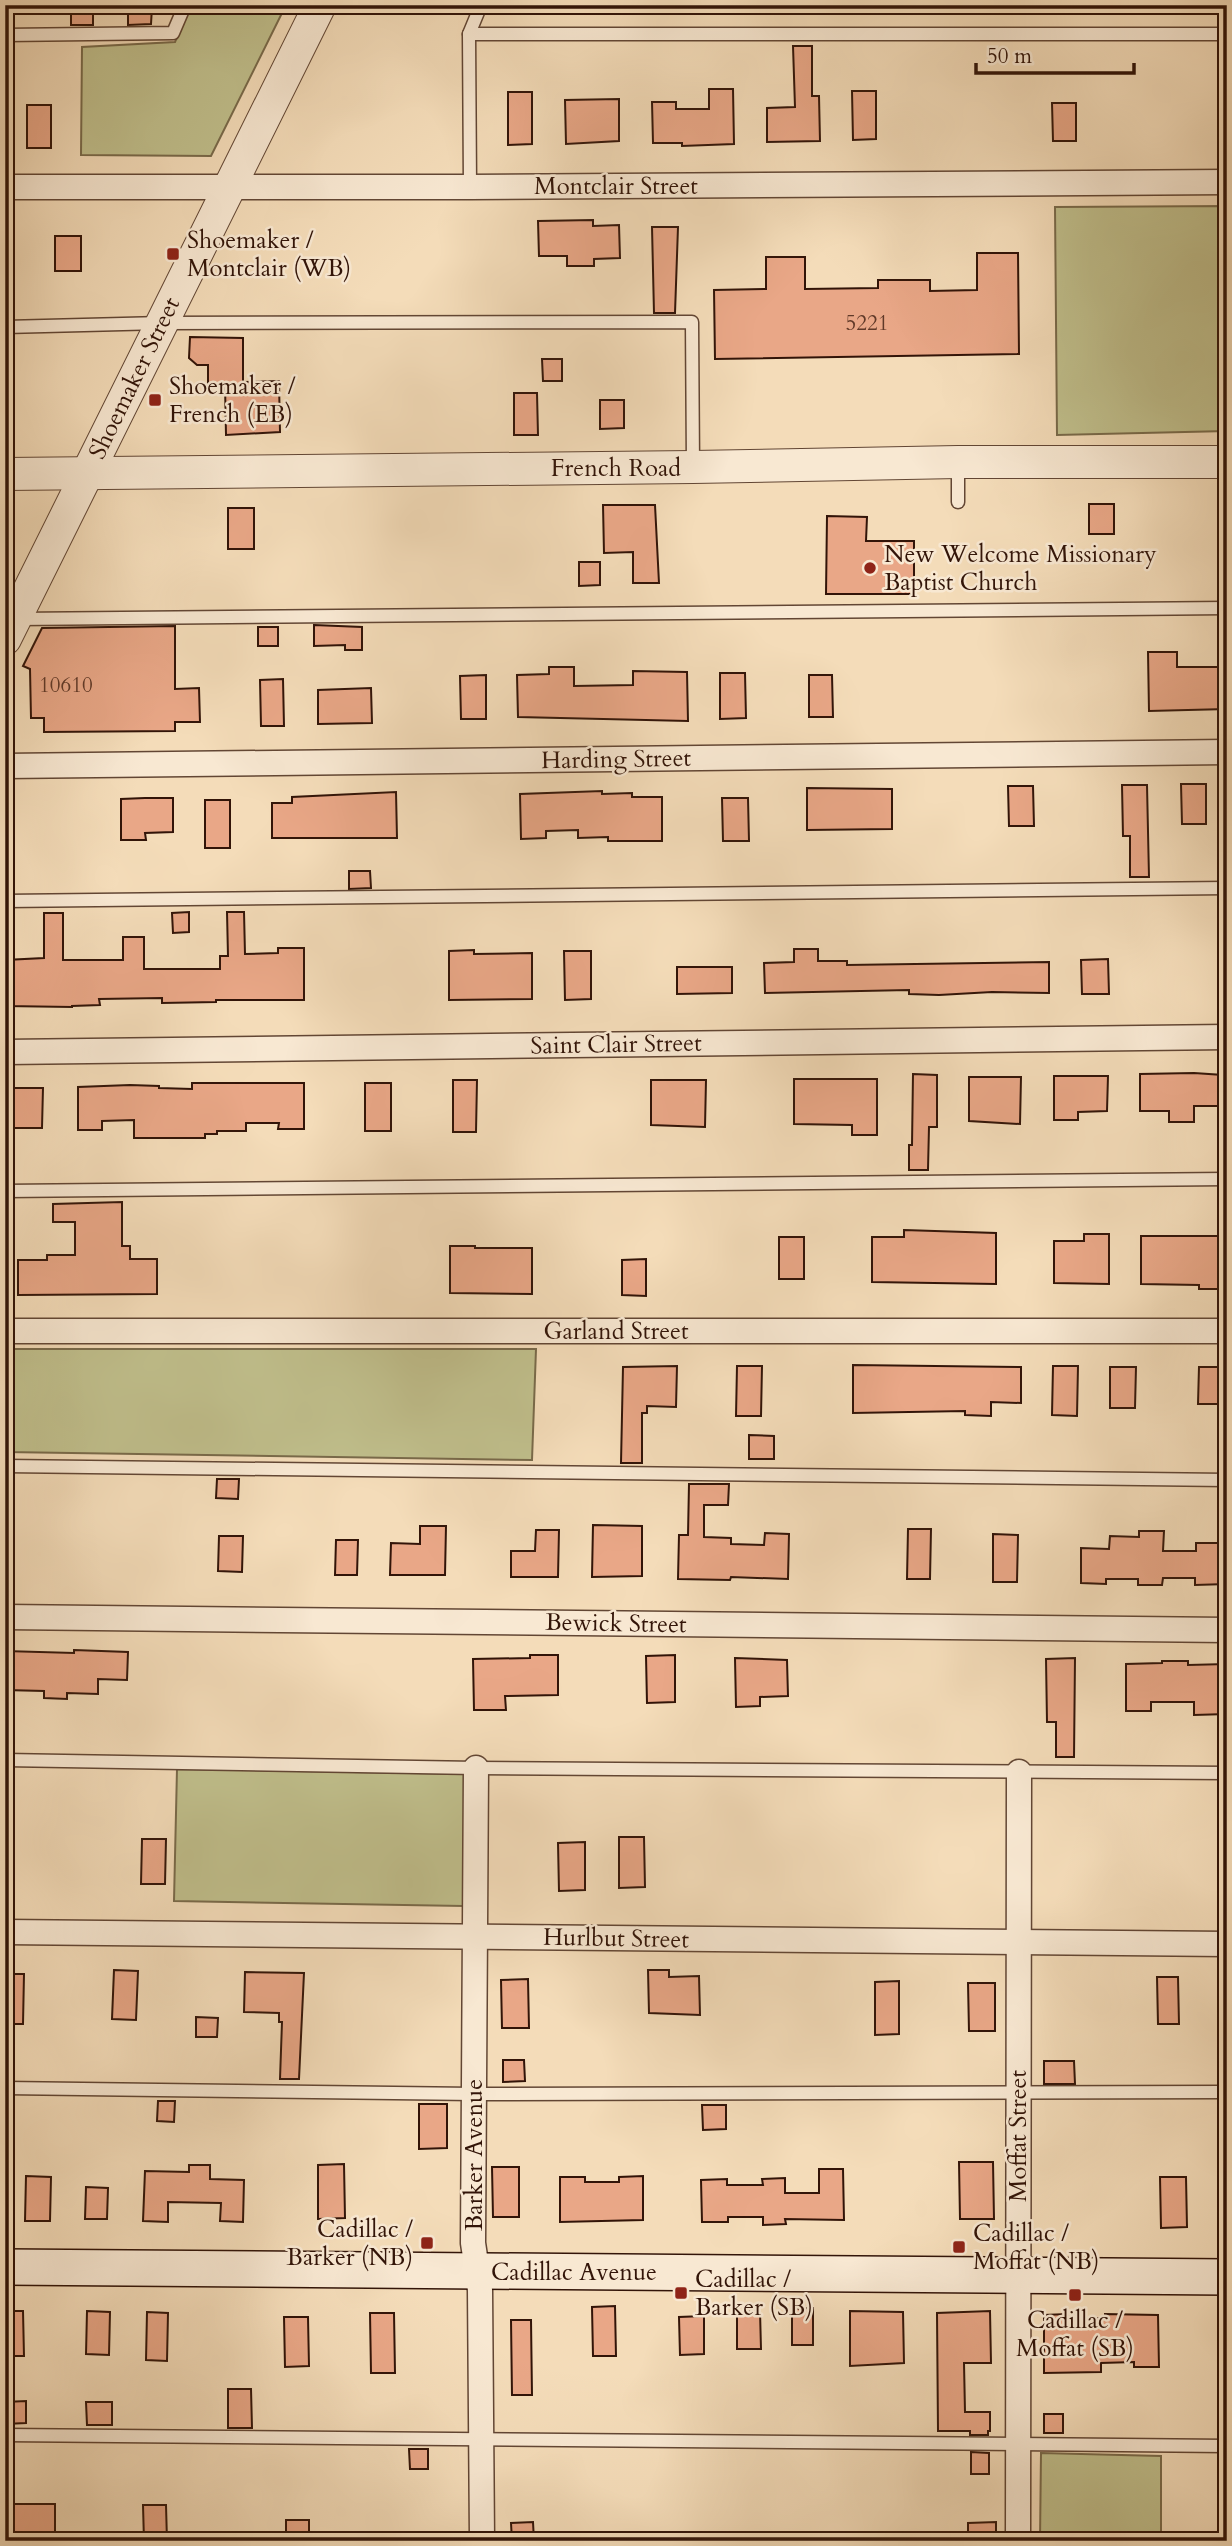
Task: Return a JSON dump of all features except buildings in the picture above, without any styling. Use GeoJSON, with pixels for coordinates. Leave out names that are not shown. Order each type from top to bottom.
{"type":"FeatureCollection","features":[{"type":"Feature","properties":{"kind":"main road","name":"Cadillac Avenue"},"geometry":{"type":"LineString","coordinates":[[5,2267],[1227,2277]]}},
{"type":"Feature","properties":{"kind":"street","name":"Shoemaker Street"},"geometry":{"type":"LineString","coordinates":[[9,626],[320,5]]}},
{"type":"Feature","properties":{"kind":"street","name":"Montclair Street"},"geometry":{"type":"LineString","coordinates":[[5,187],[1227,182]]}},
{"type":"Feature","properties":{"kind":"street","name":"French Road"},"geometry":{"type":"LineString","coordinates":[[5,474],[958,462],[1227,462]]}},
{"type":"Feature","properties":{"kind":"street","name":"Harding Street"},"geometry":{"type":"LineString","coordinates":[[5,766],[1227,751]]}},
{"type":"Feature","properties":{"kind":"street","name":"Saint Clair Street"},"geometry":{"type":"LineString","coordinates":[[5,1052],[1227,1037]]}},
{"type":"Feature","properties":{"kind":"street","name":"Garland Street"},"geometry":{"type":"LineString","coordinates":[[5,1331],[1227,1331]]}},
{"type":"Feature","properties":{"kind":"street","name":"Bewick Street"},"geometry":{"type":"LineString","coordinates":[[5,1617],[1227,1630]]}},
{"type":"Feature","properties":{"kind":"street","name":"Barker Avenue"},"geometry":{"type":"LineString","coordinates":[[476,1768],[473,2243],[477,2271],[482,2541]]}},
{"type":"Feature","properties":{"kind":"street","name":"Moffat Street"},"geometry":{"type":"LineString","coordinates":[[1018,2541],[1019,1772]]}},
{"type":"Feature","properties":{"kind":"street","name":"Hurlbut Street"},"geometry":{"type":"LineString","coordinates":[[5,1932],[1227,1944]]}},
{"type":"Feature","properties":{"kind":"lane"},"geometry":{"type":"LineString","coordinates":[[5,35],[173,33],[185,5]]}},
{"type":"Feature","properties":{"kind":"lane"},"geometry":{"type":"LineString","coordinates":[[471,187],[469,34],[481,5]]}},
{"type":"Feature","properties":{"kind":"lane"},"geometry":{"type":"LineString","coordinates":[[469,34],[1227,34]]}},
{"type":"Feature","properties":{"kind":"lane"},"geometry":{"type":"LineString","coordinates":[[5,327],[162,323],[692,322],[693,467]]}},
{"type":"Feature","properties":{"kind":"lane"},"geometry":{"type":"LineString","coordinates":[[958,462],[958,502]]}},
{"type":"Feature","properties":{"kind":"lane"},"geometry":{"type":"LineString","coordinates":[[9,626],[1227,608]]}},
{"type":"Feature","properties":{"kind":"lane"},"geometry":{"type":"LineString","coordinates":[[5,901],[1227,888]]}},
{"type":"Feature","properties":{"kind":"lane"},"geometry":{"type":"LineString","coordinates":[[5,1191],[1227,1179]]}},
{"type":"Feature","properties":{"kind":"lane"},"geometry":{"type":"LineString","coordinates":[[5,1466],[1227,1480]]}},
{"type":"Feature","properties":{"kind":"lane"},"geometry":{"type":"LineString","coordinates":[[5,1760],[476,1768],[1227,1773]]}},
{"type":"Feature","properties":{"kind":"lane"},"geometry":{"type":"LineString","coordinates":[[5,2088],[474,2094],[1227,2092]]}},
{"type":"Feature","properties":{"kind":"lane"},"geometry":{"type":"LineString","coordinates":[[5,2435],[1227,2446]]}},
{"type":"Feature","properties":{"kind":"shaded area"},"geometry":{"type":"Polygon","coordinates":[[[191,5],[286,5],[211,156],[81,155],[82,47],[175,42],[191,5]]]}},
{"type":"Feature","properties":{"kind":"shaded area"},"geometry":{"type":"Polygon","coordinates":[[[1227,206],[1227,431],[1057,435],[1055,207],[1227,206]]]}},
{"type":"Feature","properties":{"kind":"shaded area"},"geometry":{"type":"Polygon","coordinates":[[[5,1349],[536,1349],[532,1460],[5,1452],[5,1349]]]}},
{"type":"Feature","properties":{"kind":"shaded area"},"geometry":{"type":"Polygon","coordinates":[[[177,1769],[465,1774],[463,1906],[174,1901],[177,1769]]]}},
{"type":"Feature","properties":{"kind":"shaded area"},"geometry":{"type":"Polygon","coordinates":[[[1041,2453],[1161,2456],[1161,2541],[1040,2541],[1041,2453]]]}},
{"type":"Feature","properties":{"kind":"place","name":"Shoemaker / Montclair (WB)"},"geometry":{"type":"Point","coordinates":[173,254]}},
{"type":"Feature","properties":{"kind":"place","name":"Shoemaker / French (EB)"},"geometry":{"type":"Point","coordinates":[155,400]}},
{"type":"Feature","properties":{"kind":"place","name":"New Welcome Missionary Baptist Church"},"geometry":{"type":"Point","coordinates":[870,568]}},
{"type":"Feature","properties":{"kind":"place","name":"Cadillac / Barker (NB)"},"geometry":{"type":"Point","coordinates":[427,2243]}},
{"type":"Feature","properties":{"kind":"place","name":"Cadillac / Moffat (NB)"},"geometry":{"type":"Point","coordinates":[959,2247]}},
{"type":"Feature","properties":{"kind":"place","name":"Cadillac / Barker (SB)"},"geometry":{"type":"Point","coordinates":[681,2293]}},
{"type":"Feature","properties":{"kind":"place","name":"Cadillac / Moffat (SB)"},"geometry":{"type":"Point","coordinates":[1075,2295]}}]}
